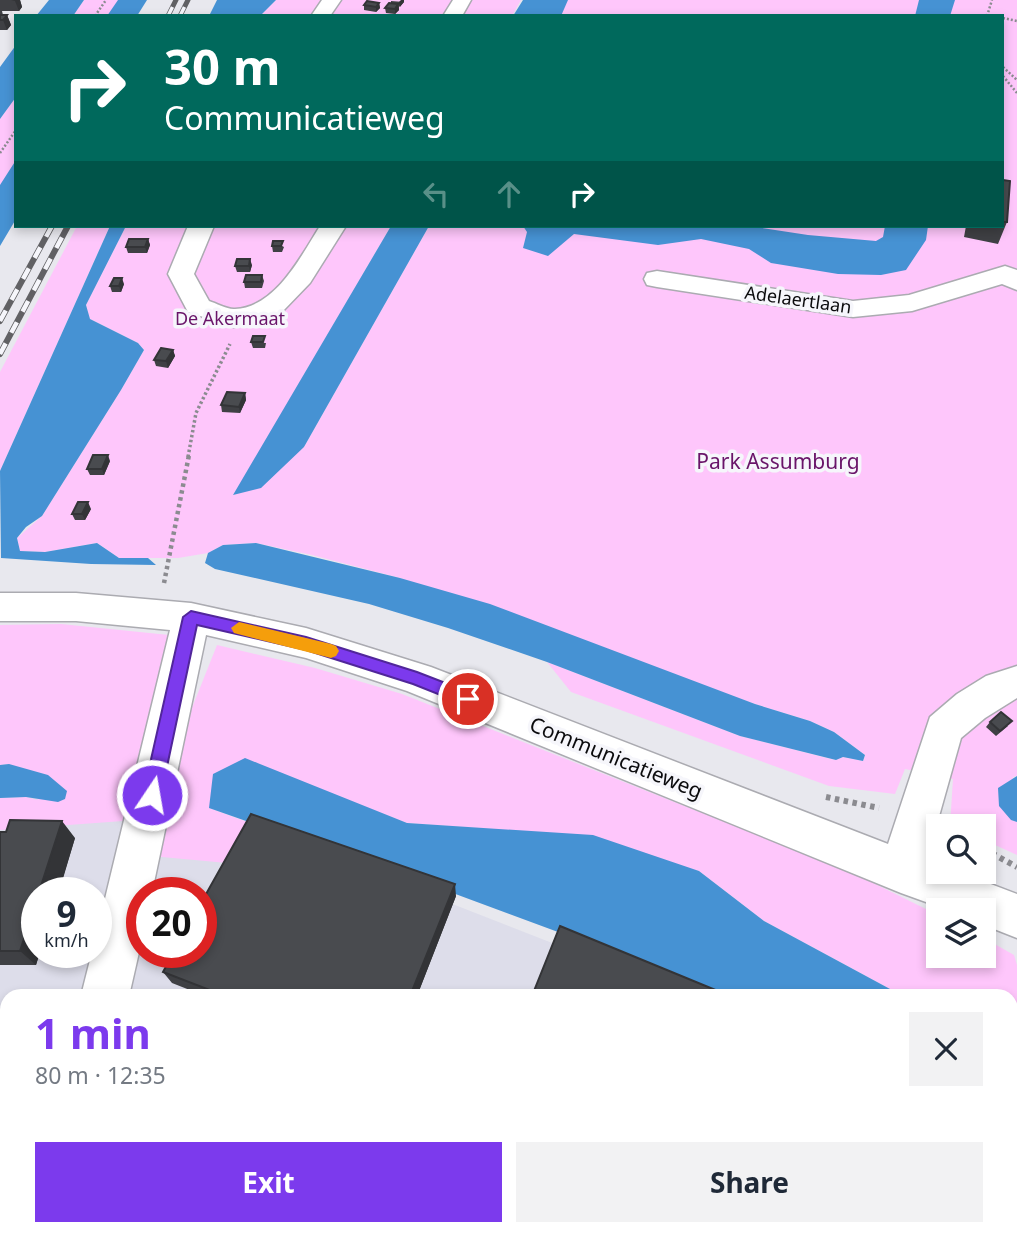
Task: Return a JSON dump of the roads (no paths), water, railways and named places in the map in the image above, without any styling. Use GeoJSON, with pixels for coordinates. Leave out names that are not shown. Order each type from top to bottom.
{"type":"FeatureCollection","features":[{"type":"Feature","properties":{"kind":"street"},"geometry":{"type":"LineString","coordinates":[[200,228],[181,274],[198,306],[234,319],[272,306],[301,277],[332,228]]}},
{"type":"Feature","properties":{"kind":"street","name":"Adelaertlaan"},"geometry":{"type":"LineString","coordinates":[[657,279],[853,309],[912,303],[1005,274],[1017,282]]}},
{"type":"Feature","properties":{"kind":"street","name":"Communicatieweg"},"geometry":{"type":"LineString","coordinates":[[0,607],[76,607],[191,617],[306,643],[417,678],[1017,916]]}},
{"type":"Feature","properties":{"kind":"street"},"geometry":{"type":"LineString","coordinates":[[106,989],[147,820],[191,617]]}},
{"type":"Feature","properties":{"kind":"street"},"geometry":{"type":"LineString","coordinates":[[901,872],[944,729],[971,705],[1000,687],[1017,682]]}},
{"type":"Feature","properties":{"kind":"water"},"geometry":{"type":"Polygon","coordinates":[[[49,0],[84,0],[74,14],[38,14],[49,0]]]}},
{"type":"Feature","properties":{"kind":"water"},"geometry":{"type":"Polygon","coordinates":[[[118,0],[147,0],[138,14],[108,14],[118,0]]]}},
{"type":"Feature","properties":{"kind":"water"},"geometry":{"type":"Polygon","coordinates":[[[217,0],[276,0],[262,14],[210,14],[217,0]]]}},
{"type":"Feature","properties":{"kind":"water"},"geometry":{"type":"Polygon","coordinates":[[[523,0],[568,0],[562,14],[514,14],[523,0]]]}},
{"type":"Feature","properties":{"kind":"water"},"geometry":{"type":"Polygon","coordinates":[[[919,0],[955,0],[951,14],[916,14],[919,0]]]}},
{"type":"Feature","properties":{"kind":"water"},"geometry":{"type":"Polygon","coordinates":[[[14,48],[14,100],[0,119],[0,67],[14,48]]]}},
{"type":"Feature","properties":{"kind":"water"},"geometry":{"type":"Polygon","coordinates":[[[14,163],[14,222],[0,246],[0,185],[14,163]]]}},
{"type":"Feature","properties":{"kind":"water"},"geometry":{"type":"Polygon","coordinates":[[[109,228],[125,228],[86,305],[90,319],[138,343],[144,350],[42,516],[26,527],[17,538],[20,551],[45,552],[97,543],[119,558],[148,558],[156,565],[1,558],[0,471],[109,228]]]}},
{"type":"Feature","properties":{"kind":"water"},"geometry":{"type":"Polygon","coordinates":[[[390,228],[428,228],[304,447],[261,488],[233,495],[390,228]]]}},
{"type":"Feature","properties":{"kind":"water"},"geometry":{"type":"Polygon","coordinates":[[[524,228],[762,228],[876,241],[883,237],[885,228],[928,228],[926,240],[906,270],[881,275],[838,274],[771,263],[749,249],[701,239],[658,245],[574,234],[548,256],[523,248],[527,232],[524,228]]]}},
{"type":"Feature","properties":{"kind":"water"},"geometry":{"type":"Polygon","coordinates":[[[256,543],[400,578],[490,604],[755,704],[810,721],[834,732],[865,755],[863,761],[843,757],[836,760],[740,736],[547,662],[448,628],[369,604],[215,569],[205,563],[208,553],[223,545],[256,543]]]}},
{"type":"Feature","properties":{"kind":"water"},"geometry":{"type":"Polygon","coordinates":[[[245,758],[407,823],[593,835],[699,871],[764,921],[890,989],[712,989],[450,892],[209,808],[213,774],[245,758]]]}},
{"type":"Feature","properties":{"kind":"water"},"geometry":{"type":"Polygon","coordinates":[[[9,764],[48,775],[67,791],[65,799],[58,802],[26,797],[0,798],[0,765],[9,764]]]}},
{"type":"Feature","properties":{"kind":"water"},"geometry":{"type":"Polygon","coordinates":[[[1017,776],[1017,822],[1011,820],[999,806],[998,788],[1017,776]]]}},
{"type":"Feature","properties":{"kind":"railway"},"geometry":{"type":"LineString","coordinates":[[169,14],[176,0]]}},
{"type":"Feature","properties":{"kind":"railway"},"geometry":{"type":"LineString","coordinates":[[181,14],[188,0]]}},
{"type":"Feature","properties":{"kind":"railway"},"geometry":{"type":"LineString","coordinates":[[0,321],[51,228]]}},
{"type":"Feature","properties":{"kind":"railway"},"geometry":{"type":"LineString","coordinates":[[0,354],[67,228]]}},
{"type":"Feature","properties":{"kind":"park label","name":"De Akermaat"},"geometry":{"type":"Point","coordinates":[230,319]}},
{"type":"Feature","properties":{"kind":"park label","name":"Park Assumburg"},"geometry":{"type":"Point","coordinates":[778,462]}}]}
